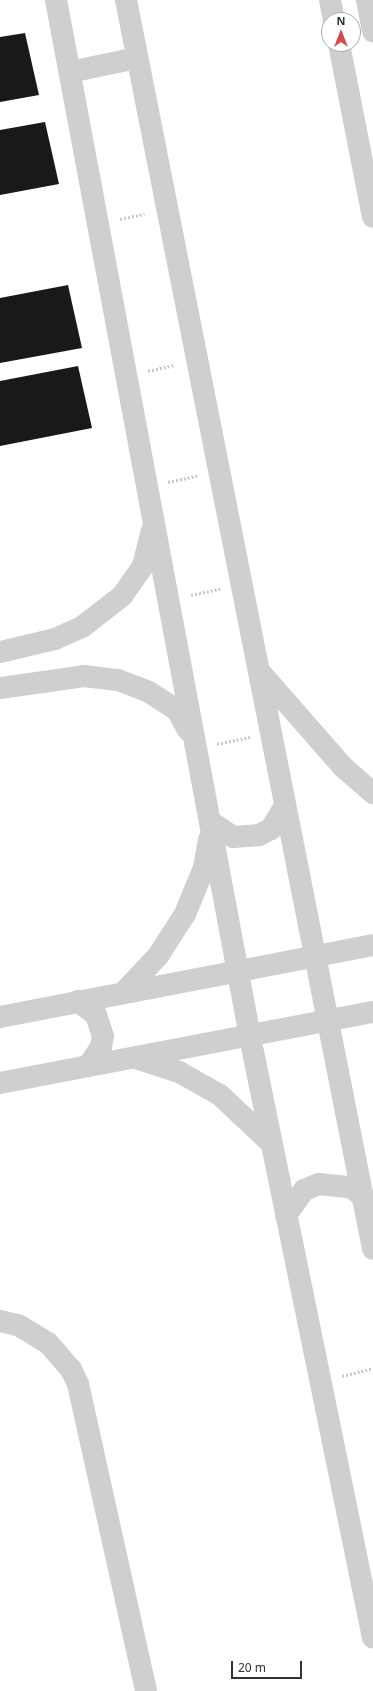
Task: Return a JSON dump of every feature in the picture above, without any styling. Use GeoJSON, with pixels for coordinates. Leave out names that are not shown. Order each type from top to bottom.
{"type":"FeatureCollection","features":[{"type":"Feature","properties":{"kind":"street"},"geometry":{"type":"LineString","coordinates":[[56,0],[167,601],[194,744],[211,822],[250,1038],[373,1638]]}},
{"type":"Feature","properties":{"kind":"street"},"geometry":{"type":"LineString","coordinates":[[126,0],[373,1250]]}},
{"type":"Feature","properties":{"kind":"street"},"geometry":{"type":"LineString","coordinates":[[330,0],[332,12]]}},
{"type":"Feature","properties":{"kind":"street"},"geometry":{"type":"LineString","coordinates":[[367,0],[373,31]]}},
{"type":"Feature","properties":{"kind":"street"},"geometry":{"type":"LineString","coordinates":[[341,52],[373,217]]}},
{"type":"Feature","properties":{"kind":"street"},"geometry":{"type":"LineString","coordinates":[[70,72],[137,58]]}},
{"type":"Feature","properties":{"kind":"street"},"geometry":{"type":"LineString","coordinates":[[1,652],[55,639],[82,627],[122,596],[143,566],[153,526]]}},
{"type":"Feature","properties":{"kind":"street"},"geometry":{"type":"LineString","coordinates":[[1,652],[17,666],[6,687]]}},
{"type":"Feature","properties":{"kind":"street"},"geometry":{"type":"LineString","coordinates":[[258,670],[343,767],[373,793]]}},
{"type":"Feature","properties":{"kind":"street"},"geometry":{"type":"LineString","coordinates":[[6,687],[84,676],[118,680],[149,692],[177,710],[194,744]]}},
{"type":"Feature","properties":{"kind":"street"},"geometry":{"type":"LineString","coordinates":[[211,822],[233,837],[259,835],[271,829],[285,806]]}},
{"type":"Feature","properties":{"kind":"street"},"geometry":{"type":"LineString","coordinates":[[124,992],[158,956],[185,914],[204,868],[211,822]]}},
{"type":"Feature","properties":{"kind":"street"},"geometry":{"type":"LineString","coordinates":[[0,1017],[373,945]]}},
{"type":"Feature","properties":{"kind":"street"},"geometry":{"type":"LineString","coordinates":[[78,1001],[96,1015],[103,1036],[101,1047],[88,1066]]}},
{"type":"Feature","properties":{"kind":"street"},"geometry":{"type":"LineString","coordinates":[[0,1082],[250,1038],[373,1012]]}},
{"type":"Feature","properties":{"kind":"street"},"geometry":{"type":"LineString","coordinates":[[134,1058],[179,1072],[220,1095],[271,1144]]}},
{"type":"Feature","properties":{"kind":"street"},"geometry":{"type":"LineString","coordinates":[[286,1215],[304,1190],[319,1184],[350,1187],[362,1196]]}},
{"type":"Feature","properties":{"kind":"street"},"geometry":{"type":"LineString","coordinates":[[0,1321],[18,1325],[48,1343],[71,1368],[78,1384],[146,1691]]}},
{"type":"Feature","properties":{"kind":"path"},"geometry":{"type":"LineString","coordinates":[[98,225],[167,208]]}},
{"type":"Feature","properties":{"kind":"path"},"geometry":{"type":"LineString","coordinates":[[126,376],[197,360]]}},
{"type":"Feature","properties":{"kind":"path"},"geometry":{"type":"LineString","coordinates":[[146,487],[219,471]]}},
{"type":"Feature","properties":{"kind":"path"},"geometry":{"type":"LineString","coordinates":[[167,601],[241,584]]}},
{"type":"Feature","properties":{"kind":"path"},"geometry":{"type":"LineString","coordinates":[[194,744],[271,733]]}},
{"type":"Feature","properties":{"kind":"path"},"geometry":{"type":"LineString","coordinates":[[320,1381],[373,1368]]}},
{"type":"Feature","properties":{"kind":"building"},"geometry":{"type":"Polygon","coordinates":[[[25,33],[39,95],[0,102],[0,37],[25,33]]]}},
{"type":"Feature","properties":{"kind":"building"},"geometry":{"type":"Polygon","coordinates":[[[45,122],[59,184],[0,195],[0,130],[45,122]]]}},
{"type":"Feature","properties":{"kind":"building"},"geometry":{"type":"Polygon","coordinates":[[[68,285],[82,348],[0,363],[0,298],[68,285]]]}},
{"type":"Feature","properties":{"kind":"building"},"geometry":{"type":"Polygon","coordinates":[[[78,366],[92,428],[0,446],[0,381],[78,366]]]}}]}
